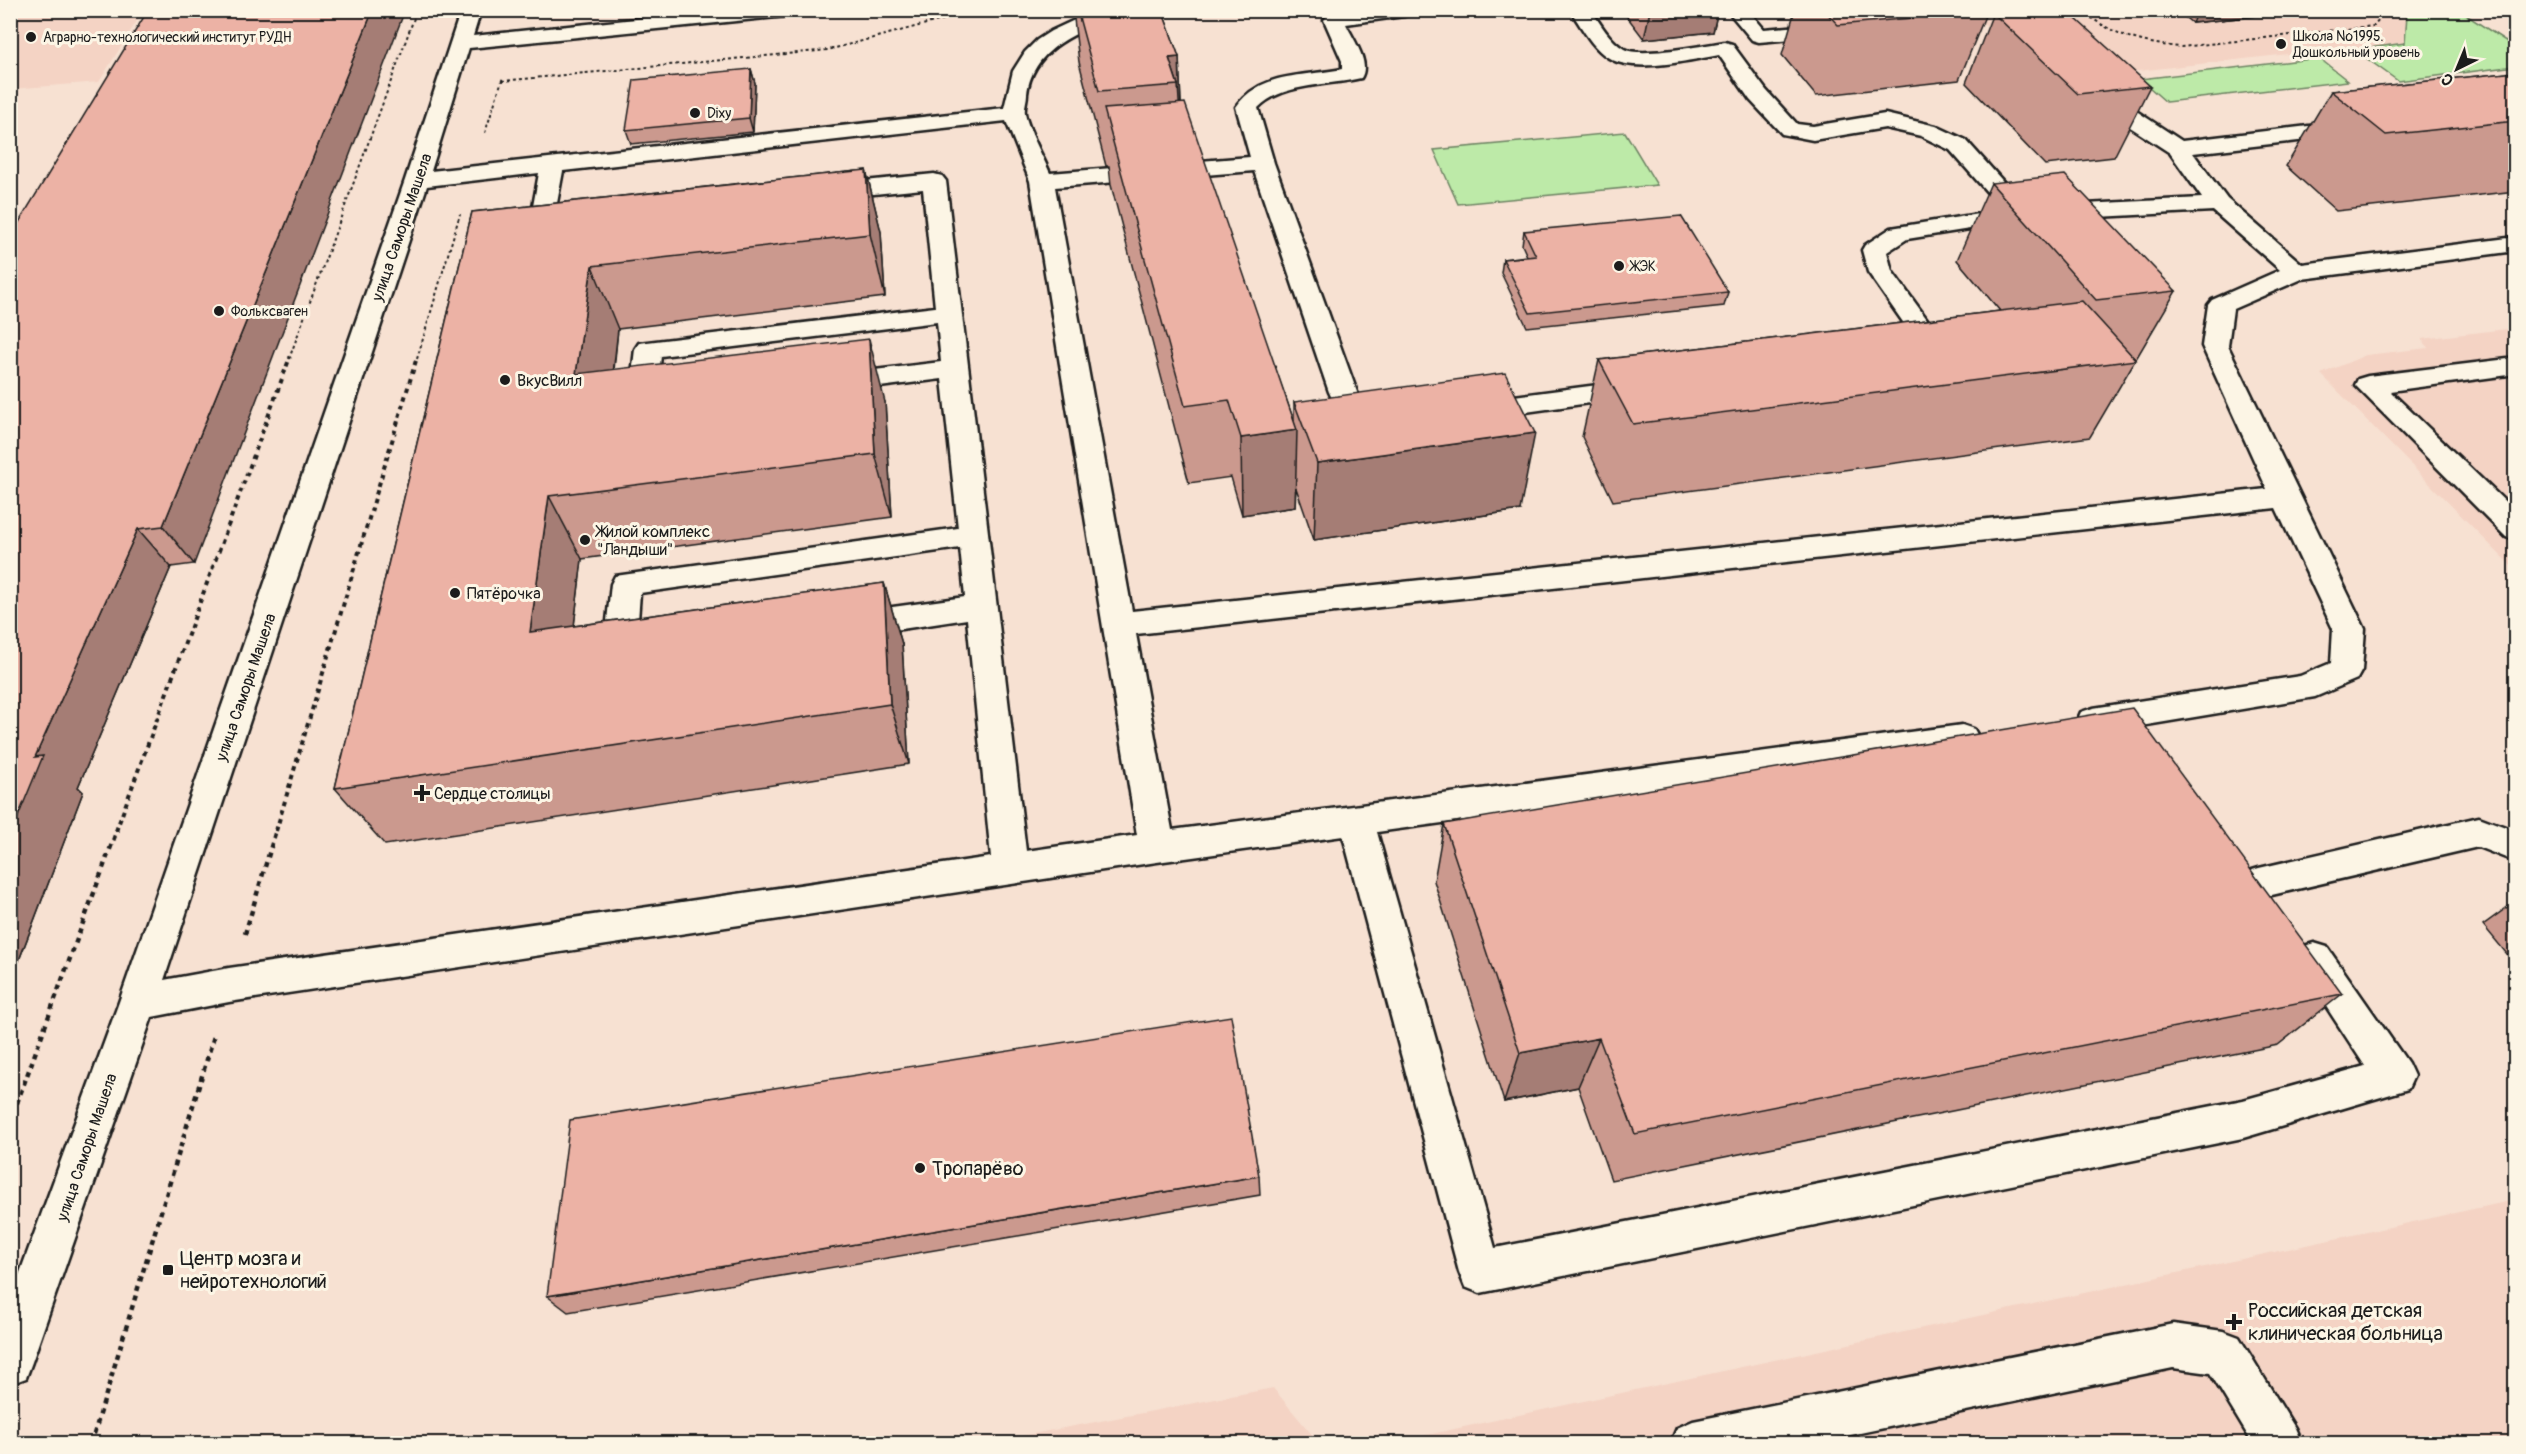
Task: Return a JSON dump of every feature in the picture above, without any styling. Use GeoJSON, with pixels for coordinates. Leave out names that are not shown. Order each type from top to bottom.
{"type":"FeatureCollection","features":[{"type":"Feature","properties":{"kind":"street","name":"улица Саморы Машела"},"geometry":{"type":"LineString","coordinates":[[10,1362],[138,1002],[417,180],[471,10]]}},
{"type":"Feature","properties":{"kind":"street"},"geometry":{"type":"LineString","coordinates":[[461,43],[787,10]]}},
{"type":"Feature","properties":{"kind":"street"},"geometry":{"type":"LineString","coordinates":[[1115,10],[1048,41],[1027,62],[1016,89],[1014,113],[1042,181],[1157,847]]}},
{"type":"Feature","properties":{"kind":"street"},"geometry":{"type":"LineString","coordinates":[[1401,421],[1355,420],[1343,392],[1263,164],[1247,107],[1259,93],[1285,82],[1317,80],[1353,73],[1353,61],[1331,15],[1404,10]]}},
{"type":"Feature","properties":{"kind":"street"},"geometry":{"type":"LineString","coordinates":[[1580,10],[1609,47],[1619,55],[1647,58],[1725,48],[1758,95],[1790,129],[1813,133],[1885,121],[1928,131],[1958,145],[2020,214]]}},
{"type":"Feature","properties":{"kind":"street"},"geometry":{"type":"LineString","coordinates":[[1737,10],[1759,36],[1857,26]]}},
{"type":"Feature","properties":{"kind":"street"},"geometry":{"type":"LineString","coordinates":[[2082,85],[2178,148],[2219,204],[2296,272]]}},
{"type":"Feature","properties":{"kind":"street"},"geometry":{"type":"LineString","coordinates":[[417,180],[1014,113]]}},
{"type":"Feature","properties":{"kind":"street"},"geometry":{"type":"LineString","coordinates":[[2178,148],[2376,125]]}},
{"type":"Feature","properties":{"kind":"street"},"geometry":{"type":"LineString","coordinates":[[1042,181],[1263,164]]}},
{"type":"Feature","properties":{"kind":"street"},"geometry":{"type":"LineString","coordinates":[[552,165],[542,223],[590,218]]}},
{"type":"Feature","properties":{"kind":"street"},"geometry":{"type":"LineString","coordinates":[[803,195],[934,181],[1010,869]]}},
{"type":"Feature","properties":{"kind":"street"},"geometry":{"type":"LineString","coordinates":[[1887,355],[1899,353],[1927,337],[1880,272],[1874,250],[1900,233],[2020,214],[2219,204]]}},
{"type":"Feature","properties":{"kind":"street"},"geometry":{"type":"LineString","coordinates":[[2066,724],[2136,730],[2304,688],[2346,670],[2349,629],[2285,498],[2216,346],[2221,305],[2296,272],[2516,244]]}},
{"type":"Feature","properties":{"kind":"street"},"geometry":{"type":"LineString","coordinates":[[665,405],[642,408],[648,349],[948,314]]}},
{"type":"Feature","properties":{"kind":"street"},"geometry":{"type":"LineString","coordinates":[[2516,366],[2368,385],[2516,530]]}},
{"type":"Feature","properties":{"kind":"street"},"geometry":{"type":"LineString","coordinates":[[804,388],[954,369]]}},
{"type":"Feature","properties":{"kind":"street"},"geometry":{"type":"LineString","coordinates":[[1449,414],[1662,385]]}},
{"type":"Feature","properties":{"kind":"street"},"geometry":{"type":"LineString","coordinates":[[1120,624],[2285,498]]}},
{"type":"Feature","properties":{"kind":"street"},"geometry":{"type":"LineString","coordinates":[[654,653],[619,658],[626,584],[973,536]]}},
{"type":"Feature","properties":{"kind":"street"},"geometry":{"type":"LineString","coordinates":[[817,629],[981,606]]}},
{"type":"Feature","properties":{"kind":"street"},"geometry":{"type":"LineString","coordinates":[[138,1002],[229,985],[1157,847],[1995,734]]}},
{"type":"Feature","properties":{"kind":"street"},"geometry":{"type":"LineString","coordinates":[[1356,819],[1480,1272],[2244,1119],[2394,1076],[2350,1008],[2268,896],[2479,832],[2516,847]]}},
{"type":"Feature","properties":{"kind":"street"},"geometry":{"type":"LineString","coordinates":[[1693,1443],[2173,1346],[2223,1353],[2279,1443]]}},
{"type":"Feature","properties":{"kind":"path"},"geometry":{"type":"LineString","coordinates":[[10,1122],[417,10]]}},
{"type":"Feature","properties":{"kind":"path"},"geometry":{"type":"LineString","coordinates":[[502,81],[828,50],[979,10]]}},
{"type":"Feature","properties":{"kind":"path"},"geometry":{"type":"LineString","coordinates":[[2081,10],[2101,28],[2131,41],[2157,46],[2181,47],[2374,26],[2379,20],[2377,10]]}},
{"type":"Feature","properties":{"kind":"path"},"geometry":{"type":"LineString","coordinates":[[91,1443],[472,174],[502,81],[511,38]]}},
{"type":"Feature","properties":{"kind":"shaded area"},"geometry":{"type":"Polygon","coordinates":[[[11,10],[143,11],[99,82],[11,89],[11,10]]]}},
{"type":"Feature","properties":{"kind":"shaded area","name":"Школа №1995. Дошкольный уровень"},"geometry":{"type":"Polygon","coordinates":[[[1925,11],[2460,11],[2515,47],[2515,66],[2398,81],[2350,47],[2111,74],[1997,28],[1925,11]]]}},
{"type":"Feature","properties":{"kind":"shaded area"},"geometry":{"type":"Polygon","coordinates":[[[2515,328],[2515,570],[2321,374],[2366,355],[2428,348],[2422,339],[2515,328]]]}},
{"type":"Feature","properties":{"kind":"shaded area","name":"Российская детская клиническая больница"},"geometry":{"type":"Polygon","coordinates":[[[2515,1200],[2515,1443],[1390,1443],[2515,1200]]]}},
{"type":"Feature","properties":{"kind":"shaded area"},"geometry":{"type":"Polygon","coordinates":[[[1273,1388],[1319,1443],[985,1443],[1273,1388]]]}},
{"type":"Feature","properties":{"kind":"green space"},"geometry":{"type":"Polygon","coordinates":[[[2402,11],[2460,11],[2515,47],[2515,66],[2398,81],[2355,50],[2405,43],[2407,14],[2402,11]]]}},
{"type":"Feature","properties":{"kind":"green space"},"geometry":{"type":"Polygon","coordinates":[[[2319,58],[2348,81],[2166,102],[2140,79],[2319,58]]]}},
{"type":"Feature","properties":{"kind":"green space"},"geometry":{"type":"Polygon","coordinates":[[[1625,132],[1657,185],[1458,204],[1434,150],[1625,132]]]}},
{"type":"Feature","properties":{"kind":"building"},"geometry":{"type":"Polygon","coordinates":[[[148,10],[373,10],[163,526],[138,529],[35,757],[43,756],[10,836],[10,237],[148,10]]]}},
{"type":"Feature","properties":{"kind":"building"},"geometry":{"type":"Polygon","coordinates":[[[1077,10],[1162,10],[1179,57],[1169,58],[1178,85],[1099,91],[1077,10]]]}},
{"type":"Feature","properties":{"kind":"building"},"geometry":{"type":"Polygon","coordinates":[[[1824,10],[1986,10],[1987,11],[1838,25],[1824,10]]]}},
{"type":"Feature","properties":{"kind":"building"},"geometry":{"type":"Polygon","coordinates":[[[2019,10],[2066,10],[2150,86],[2078,94],[1993,13],[2019,10]]]}},
{"type":"Feature","properties":{"kind":"building","name":"Dixy"},"geometry":{"type":"Polygon","coordinates":[[[751,69],[749,118],[626,130],[634,80],[751,69]]]}},
{"type":"Feature","properties":{"kind":"building"},"geometry":{"type":"Polygon","coordinates":[[[2516,72],[2516,121],[2386,135],[2331,91],[2516,72]]]}},
{"type":"Feature","properties":{"kind":"building"},"geometry":{"type":"Polygon","coordinates":[[[1185,103],[1297,430],[1241,438],[1229,400],[1185,406],[1104,109],[1185,103]]]}},
{"type":"Feature","properties":{"kind":"building"},"geometry":{"type":"Polygon","coordinates":[[[866,170],[870,234],[592,266],[576,374],[869,339],[875,454],[549,496],[530,632],[884,583],[890,704],[335,788],[472,212],[866,170]]]}},
{"type":"Feature","properties":{"kind":"building"},"geometry":{"type":"Polygon","coordinates":[[[2065,175],[2176,291],[2096,300],[1991,183],[2065,175]]]}},
{"type":"Feature","properties":{"kind":"building"},"geometry":{"type":"Polygon","coordinates":[[[1681,216],[1728,292],[1530,313],[1503,259],[1536,256],[1524,231],[1681,216]]]}},
{"type":"Feature","properties":{"kind":"building"},"geometry":{"type":"Polygon","coordinates":[[[2082,301],[2136,360],[1633,424],[1599,360],[2082,301]]]}},
{"type":"Feature","properties":{"kind":"building"},"geometry":{"type":"Polygon","coordinates":[[[1505,373],[1535,433],[1317,463],[1294,402],[1505,373]]]}},
{"type":"Feature","properties":{"kind":"building"},"geometry":{"type":"Polygon","coordinates":[[[2132,708],[2342,994],[1635,1134],[1599,1038],[1520,1053],[1444,824],[2132,708]]]}},
{"type":"Feature","properties":{"kind":"building","name":"Тропарёво"},"geometry":{"type":"Polygon","coordinates":[[[1231,1016],[1259,1176],[547,1296],[570,1120],[1231,1016]]]}},
{"type":"Feature","properties":{"kind":"place","name":"Аграрно-технологический институт РУДН"},"geometry":{"type":"Point","coordinates":[31,37]}},
{"type":"Feature","properties":{"kind":"place","name":"Школа №1995. Дошкольный уровень"},"geometry":{"type":"Point","coordinates":[2281,44]}},
{"type":"Feature","properties":{"kind":"place","name":"Dixy"},"geometry":{"type":"Point","coordinates":[695,113]}},
{"type":"Feature","properties":{"kind":"place","name":"ЖЭК"},"geometry":{"type":"Point","coordinates":[1619,266]}},
{"type":"Feature","properties":{"kind":"place","name":"Фольксваген"},"geometry":{"type":"Point","coordinates":[219,311]}},
{"type":"Feature","properties":{"kind":"place","name":"ВкусВилл"},"geometry":{"type":"Point","coordinates":[505,380]}},
{"type":"Feature","properties":{"kind":"place","name":"Жилой комплекс \"Ландыши\""},"geometry":{"type":"Point","coordinates":[585,540]}},
{"type":"Feature","properties":{"kind":"place","name":"Пятёрочка"},"geometry":{"type":"Point","coordinates":[455,593]}},
{"type":"Feature","properties":{"kind":"place","name":"Сердце столицы"},"geometry":{"type":"Point","coordinates":[422,793]}},
{"type":"Feature","properties":{"kind":"place","name":"Тропарёво"},"geometry":{"type":"Point","coordinates":[920,1168]}},
{"type":"Feature","properties":{"kind":"place","name":"Центр мозга и нейротехнологий"},"geometry":{"type":"Point","coordinates":[168,1270]}},
{"type":"Feature","properties":{"kind":"place","name":"Российская детская клиническая больница"},"geometry":{"type":"Point","coordinates":[2234,1322]}}]}
